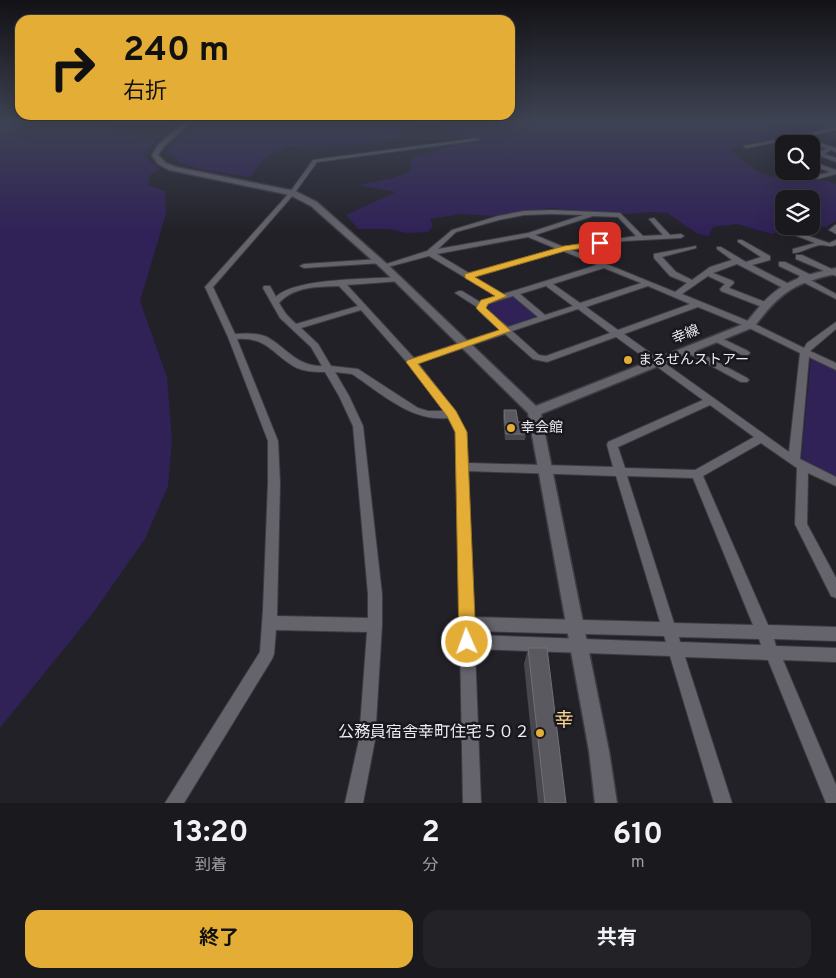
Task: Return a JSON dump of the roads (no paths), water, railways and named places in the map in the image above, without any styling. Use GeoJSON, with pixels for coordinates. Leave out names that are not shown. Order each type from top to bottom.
{"type":"FeatureCollection","features":[{"type":"Feature","properties":{"kind":"street"},"geometry":{"type":"LineString","coordinates":[[156,157],[159,162],[171,168],[292,193],[323,210],[398,279],[534,412],[599,751],[606,803]]}},
{"type":"Feature","properties":{"kind":"street"},"geometry":{"type":"LineString","coordinates":[[174,803],[267,654],[275,453],[273,441],[232,337],[209,287],[292,193],[315,160],[335,157]]}},
{"type":"Feature","properties":{"kind":"street"},"geometry":{"type":"LineString","coordinates":[[820,166],[836,172]]}},
{"type":"Feature","properties":{"kind":"street"},"geometry":{"type":"LineString","coordinates":[[820,176],[836,172]]}},
{"type":"Feature","properties":{"kind":"street"},"geometry":{"type":"LineString","coordinates":[[430,253],[454,231],[524,213],[620,215],[641,238]]}},
{"type":"Feature","properties":{"kind":"street"},"geometry":{"type":"LineString","coordinates":[[304,266],[381,263],[529,234],[593,214]]}},
{"type":"Feature","properties":{"kind":"street"},"geometry":{"type":"LineString","coordinates":[[652,219],[669,237]]}},
{"type":"Feature","properties":{"kind":"street"},"geometry":{"type":"LineString","coordinates":[[835,227],[832,230],[836,232]]}},
{"type":"Feature","properties":{"kind":"street"},"geometry":{"type":"LineString","coordinates":[[529,234],[646,284],[750,325],[836,366]]}},
{"type":"Feature","properties":{"kind":"street"},"geometry":{"type":"LineString","coordinates":[[799,235],[829,245],[836,242]]}},
{"type":"Feature","properties":{"kind":"street"},"geometry":{"type":"LineString","coordinates":[[468,276],[564,249],[641,238],[682,236]]}},
{"type":"Feature","properties":{"kind":"street"},"geometry":{"type":"LineString","coordinates":[[676,295],[713,269],[767,258],[740,241]]}},
{"type":"Feature","properties":{"kind":"street"},"geometry":{"type":"LineString","coordinates":[[821,243],[798,254],[834,272]]}},
{"type":"Feature","properties":{"kind":"street"},"geometry":{"type":"LineString","coordinates":[[693,283],[673,274],[657,256],[694,247]]}},
{"type":"Feature","properties":{"kind":"street"},"geometry":{"type":"LineString","coordinates":[[719,248],[742,263],[786,286]]}},
{"type":"Feature","properties":{"kind":"street"},"geometry":{"type":"LineString","coordinates":[[430,253],[503,296]]}},
{"type":"Feature","properties":{"kind":"street"},"geometry":{"type":"LineString","coordinates":[[782,264],[836,297]]}},
{"type":"Feature","properties":{"kind":"street"},"geometry":{"type":"LineString","coordinates":[[482,306],[484,302],[603,266]]}},
{"type":"Feature","properties":{"kind":"street"},"geometry":{"type":"LineString","coordinates":[[750,325],[765,305],[786,286],[805,277],[834,272]]}},
{"type":"Feature","properties":{"kind":"street"},"geometry":{"type":"LineString","coordinates":[[707,273],[730,282],[724,289],[765,305]]}},
{"type":"Feature","properties":{"kind":"street"},"geometry":{"type":"LineString","coordinates":[[275,303],[283,294],[294,288],[398,279]]}},
{"type":"Feature","properties":{"kind":"street"},"geometry":{"type":"LineString","coordinates":[[342,283],[412,362],[452,414],[461,432],[472,803]]}},
{"type":"Feature","properties":{"kind":"street"},"geometry":{"type":"LineString","coordinates":[[547,283],[761,438],[799,464],[836,482]]}},
{"type":"Feature","properties":{"kind":"street"},"geometry":{"type":"LineString","coordinates":[[412,362],[646,284]]}},
{"type":"Feature","properties":{"kind":"street"},"geometry":{"type":"LineString","coordinates":[[267,288],[283,316],[315,346],[358,426],[375,594],[375,625],[367,740],[354,803]]}},
{"type":"Feature","properties":{"kind":"street"},"geometry":{"type":"LineString","coordinates":[[459,293],[482,306],[481,308],[536,357],[547,360],[697,304]]}},
{"type":"Feature","properties":{"kind":"street"},"geometry":{"type":"LineString","coordinates":[[514,293],[544,318]]}},
{"type":"Feature","properties":{"kind":"street"},"geometry":{"type":"LineString","coordinates":[[295,327],[363,308]]}},
{"type":"Feature","properties":{"kind":"street","name":"幸線"},"geometry":{"type":"LineString","coordinates":[[534,412],[750,325]]}},
{"type":"Feature","properties":{"kind":"street"},"geometry":{"type":"LineString","coordinates":[[836,325],[810,345],[805,352],[799,464],[801,524],[836,592]]}},
{"type":"Feature","properties":{"kind":"street"},"geometry":{"type":"LineString","coordinates":[[232,337],[246,336],[263,339],[301,366],[313,369],[343,369],[355,372],[423,414],[435,416],[452,414]]}},
{"type":"Feature","properties":{"kind":"street"},"geometry":{"type":"LineString","coordinates":[[717,339],[745,353]]}},
{"type":"Feature","properties":{"kind":"street"},"geometry":{"type":"LineString","coordinates":[[689,350],[744,380]]}},
{"type":"Feature","properties":{"kind":"street"},"geometry":{"type":"LineString","coordinates":[[710,401],[612,445],[723,803]]}},
{"type":"Feature","properties":{"kind":"street"},"geometry":{"type":"LineString","coordinates":[[463,467],[697,474],[761,438]]}},
{"type":"Feature","properties":{"kind":"street"},"geometry":{"type":"LineString","coordinates":[[697,474],[835,803]]}},
{"type":"Feature","properties":{"kind":"street"},"geometry":{"type":"LineString","coordinates":[[269,623],[375,625]]}},
{"type":"Feature","properties":{"kind":"street"},"geometry":{"type":"LineString","coordinates":[[467,624],[836,634]]}},
{"type":"Feature","properties":{"kind":"street"},"geometry":{"type":"LineString","coordinates":[[467,642],[836,655]]}},
{"type":"Feature","properties":{"kind":"place","name":"まるせんストアー"},"geometry":{"type":"Point","coordinates":[628,360]}},
{"type":"Feature","properties":{"kind":"place","name":"幸会館"},"geometry":{"type":"Point","coordinates":[511,428]}},
{"type":"Feature","properties":{"kind":"place","name":"公務員宿舎幸町住宅５０２"},"geometry":{"type":"Point","coordinates":[540,733]}},
{"type":"Feature","properties":{"kind":"district","name":"幸"},"geometry":{"type":"Point","coordinates":[564,721]}}]}
